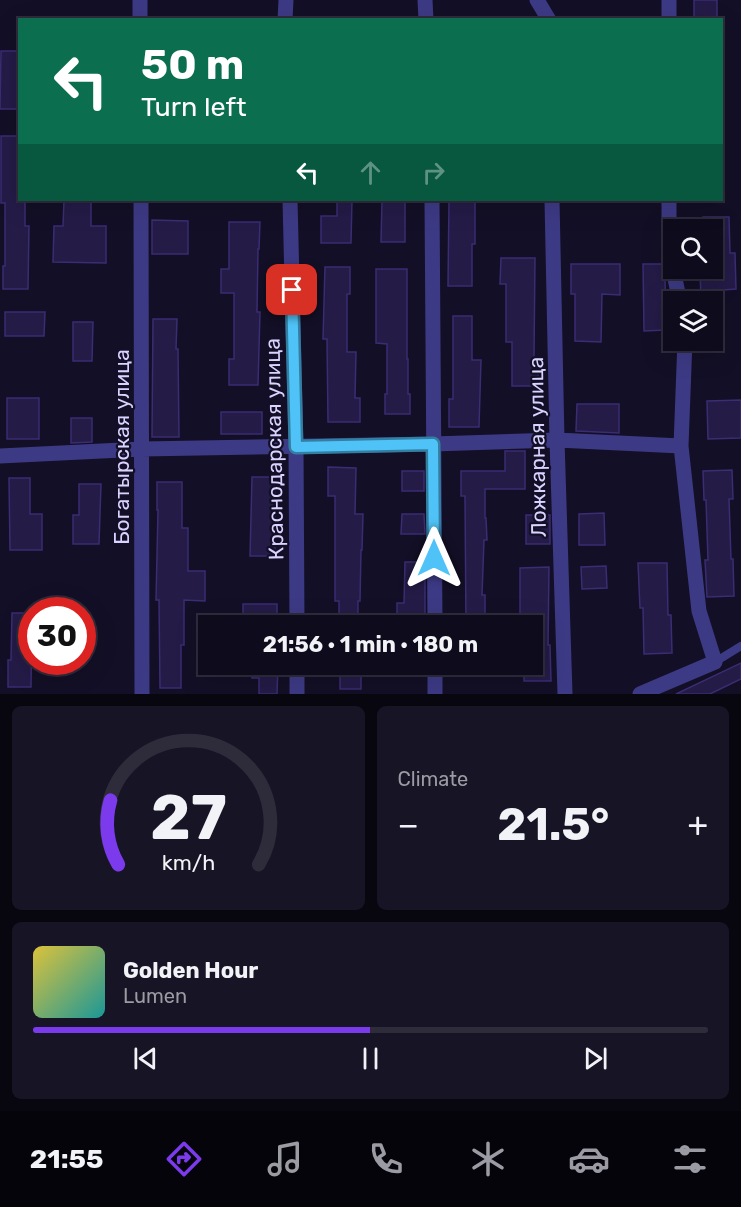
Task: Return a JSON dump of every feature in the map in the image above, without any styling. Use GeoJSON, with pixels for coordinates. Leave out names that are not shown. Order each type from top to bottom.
{"type":"FeatureCollection","features":[{"type":"Feature","properties":{"kind":"street"},"geometry":{"type":"LineString","coordinates":[[140,0],[140,18]]}},
{"type":"Feature","properties":{"kind":"street"},"geometry":{"type":"LineString","coordinates":[[285,18],[286,0]]}},
{"type":"Feature","properties":{"kind":"street"},"geometry":{"type":"LineString","coordinates":[[425,0],[426,18]]}},
{"type":"Feature","properties":{"kind":"street"},"geometry":{"type":"LineString","coordinates":[[537,0],[548,18]]}},
{"type":"Feature","properties":{"kind":"street"},"geometry":{"type":"LineString","coordinates":[[669,0],[669,18]]}},
{"type":"Feature","properties":{"kind":"street","name":"Богатырская улица"},"geometry":{"type":"LineString","coordinates":[[141,201],[142,694]]}},
{"type":"Feature","properties":{"kind":"street","name":"Краснодарская улица"},"geometry":{"type":"LineString","coordinates":[[290,201],[296,447],[297,615]]}},
{"type":"Feature","properties":{"kind":"street"},"geometry":{"type":"LineString","coordinates":[[432,201],[435,615]]}},
{"type":"Feature","properties":{"kind":"street","name":"Ложкарная улица"},"geometry":{"type":"LineString","coordinates":[[552,201],[565,694]]}},
{"type":"Feature","properties":{"kind":"street"},"geometry":{"type":"LineString","coordinates":[[669,201],[669,251],[678,291]]}},
{"type":"Feature","properties":{"kind":"street"},"geometry":{"type":"LineString","coordinates":[[640,694],[715,662],[699,611],[681,446],[685,351]]}},
{"type":"Feature","properties":{"kind":"street"},"geometry":{"type":"LineString","coordinates":[[0,456],[142,449],[557,440],[681,446]]}},
{"type":"Feature","properties":{"kind":"street"},"geometry":{"type":"LineString","coordinates":[[297,675],[297,694]]}},
{"type":"Feature","properties":{"kind":"street"},"geometry":{"type":"LineString","coordinates":[[435,675],[435,694]]}},
{"type":"Feature","properties":{"kind":"lane"},"geometry":{"type":"LineString","coordinates":[[715,662],[741,646]]}},
{"type":"Feature","properties":{"kind":"building"},"geometry":{"type":"Polygon","coordinates":[[[694,0],[717,0],[717,18],[694,18],[694,0]]]}},
{"type":"Feature","properties":{"kind":"building"},"geometry":{"type":"Polygon","coordinates":[[[1,51],[18,51],[18,109],[0,109],[1,51]]]}},
{"type":"Feature","properties":{"kind":"building"},"geometry":{"type":"Polygon","coordinates":[[[1,136],[18,136],[18,201],[25,201],[25,226],[29,226],[28,289],[3,289],[5,203],[1,203],[1,136]]]}},
{"type":"Feature","properties":{"kind":"building"},"geometry":{"type":"Polygon","coordinates":[[[64,201],[91,201],[91,226],[106,226],[106,263],[53,262],[54,226],[63,226],[64,201]]]}},
{"type":"Feature","properties":{"kind":"building"},"geometry":{"type":"Polygon","coordinates":[[[337,201],[352,201],[351,243],[321,243],[321,216],[337,216],[337,201]]]}},
{"type":"Feature","properties":{"kind":"building"},"geometry":{"type":"Polygon","coordinates":[[[382,201],[405,201],[405,242],[381,242],[382,201]]]}},
{"type":"Feature","properties":{"kind":"building"},"geometry":{"type":"Polygon","coordinates":[[[449,201],[475,201],[472,286],[448,286],[449,201]]]}},
{"type":"Feature","properties":{"kind":"building"},"geometry":{"type":"Polygon","coordinates":[[[703,217],[729,217],[730,253],[735,253],[736,289],[701,291],[700,279],[723,279],[723,219],[703,219],[703,217]]]}},
{"type":"Feature","properties":{"kind":"building"},"geometry":{"type":"Polygon","coordinates":[[[152,220],[188,221],[188,254],[152,254],[152,220]]]}},
{"type":"Feature","properties":{"kind":"building"},"geometry":{"type":"Polygon","coordinates":[[[229,222],[260,222],[257,312],[260,312],[258,385],[229,385],[229,359],[234,359],[234,293],[221,293],[221,269],[229,269],[229,222]]]}},
{"type":"Feature","properties":{"kind":"building"},"geometry":{"type":"Polygon","coordinates":[[[501,258],[535,258],[534,357],[538,357],[538,386],[512,386],[512,342],[506,342],[506,284],[500,284],[501,258]]]}},
{"type":"Feature","properties":{"kind":"building"},"geometry":{"type":"Polygon","coordinates":[[[571,264],[620,264],[620,295],[602,294],[601,342],[575,341],[575,294],[571,294],[571,264]]]}},
{"type":"Feature","properties":{"kind":"building"},"geometry":{"type":"Polygon","coordinates":[[[643,264],[662,264],[665,291],[663,291],[663,330],[644,331],[643,264]]]}},
{"type":"Feature","properties":{"kind":"building"},"geometry":{"type":"Polygon","coordinates":[[[325,267],[350,267],[350,294],[347,294],[347,352],[356,352],[355,398],[360,398],[360,422],[328,422],[327,339],[323,339],[325,267]]]}},
{"type":"Feature","properties":{"kind":"building"},"geometry":{"type":"Polygon","coordinates":[[[376,269],[407,269],[407,359],[410,414],[385,414],[387,344],[376,343],[376,269]]]}},
{"type":"Feature","properties":{"kind":"building"},"geometry":{"type":"Polygon","coordinates":[[[5,312],[45,312],[44,336],[5,336],[5,312]]]}},
{"type":"Feature","properties":{"kind":"building"},"geometry":{"type":"Polygon","coordinates":[[[453,316],[472,316],[472,360],[481,360],[479,427],[449,427],[449,399],[453,399],[453,316]]]}},
{"type":"Feature","properties":{"kind":"building"},"geometry":{"type":"Polygon","coordinates":[[[153,319],[177,319],[179,437],[152,437],[153,319]]]}},
{"type":"Feature","properties":{"kind":"building"},"geometry":{"type":"Polygon","coordinates":[[[73,322],[93,322],[92,361],[73,361],[73,322]]]}},
{"type":"Feature","properties":{"kind":"building"},"geometry":{"type":"Polygon","coordinates":[[[7,398],[39,398],[39,439],[7,439],[7,398]]]}},
{"type":"Feature","properties":{"kind":"building"},"geometry":{"type":"Polygon","coordinates":[[[741,400],[741,438],[708,439],[707,401],[741,400]]]}},
{"type":"Feature","properties":{"kind":"building"},"geometry":{"type":"Polygon","coordinates":[[[577,404],[619,404],[619,433],[576,431],[577,404]]]}},
{"type":"Feature","properties":{"kind":"building"},"geometry":{"type":"Polygon","coordinates":[[[221,412],[262,412],[262,434],[221,434],[221,412]]]}},
{"type":"Feature","properties":{"kind":"building"},"geometry":{"type":"Polygon","coordinates":[[[71,418],[92,418],[92,442],[71,443],[71,418]]]}},
{"type":"Feature","properties":{"kind":"building"},"geometry":{"type":"Polygon","coordinates":[[[505,451],[525,451],[525,489],[485,489],[487,540],[484,540],[482,595],[485,595],[485,615],[466,615],[465,496],[461,496],[461,471],[505,471],[505,451]]]}},
{"type":"Feature","properties":{"kind":"building"},"geometry":{"type":"Polygon","coordinates":[[[328,467],[356,468],[355,514],[363,514],[358,615],[339,615],[339,601],[335,601],[335,496],[328,496],[328,467]]]}},
{"type":"Feature","properties":{"kind":"building"},"geometry":{"type":"Polygon","coordinates":[[[732,470],[733,499],[729,499],[734,596],[707,597],[705,560],[708,560],[703,471],[732,470]]]}},
{"type":"Feature","properties":{"kind":"building"},"geometry":{"type":"Polygon","coordinates":[[[402,471],[424,471],[424,491],[402,491],[402,471]]]}},
{"type":"Feature","properties":{"kind":"building"},"geometry":{"type":"Polygon","coordinates":[[[252,477],[275,477],[275,556],[250,556],[252,477]]]}},
{"type":"Feature","properties":{"kind":"building"},"geometry":{"type":"Polygon","coordinates":[[[9,478],[30,478],[30,514],[42,514],[42,550],[10,550],[9,478]]]}},
{"type":"Feature","properties":{"kind":"building"},"geometry":{"type":"Polygon","coordinates":[[[157,482],[182,482],[182,528],[188,528],[188,571],[205,571],[205,601],[184,600],[181,688],[160,688],[159,600],[156,600],[157,482]]]}},
{"type":"Feature","properties":{"kind":"building"},"geometry":{"type":"Polygon","coordinates":[[[79,484],[101,484],[99,544],[73,544],[73,515],[79,515],[79,484]]]}},
{"type":"Feature","properties":{"kind":"building"},"geometry":{"type":"Polygon","coordinates":[[[604,513],[605,545],[579,545],[579,514],[604,513]]]}},
{"type":"Feature","properties":{"kind":"building"},"geometry":{"type":"Polygon","coordinates":[[[402,514],[424,514],[425,534],[401,534],[402,514]]]}},
{"type":"Feature","properties":{"kind":"building"},"geometry":{"type":"Polygon","coordinates":[[[526,515],[550,515],[550,544],[526,544],[526,515]]]}},
{"type":"Feature","properties":{"kind":"building"},"geometry":{"type":"Polygon","coordinates":[[[405,562],[425,562],[425,615],[397,615],[397,603],[404,603],[405,562]]]}},
{"type":"Feature","properties":{"kind":"building"},"geometry":{"type":"Polygon","coordinates":[[[638,563],[667,563],[668,615],[671,615],[672,653],[644,654],[643,608],[640,608],[638,563]]]}},
{"type":"Feature","properties":{"kind":"building"},"geometry":{"type":"Polygon","coordinates":[[[606,566],[607,588],[582,589],[581,567],[606,566]]]}},
{"type":"Feature","properties":{"kind":"building"},"geometry":{"type":"Polygon","coordinates":[[[549,567],[548,645],[550,645],[551,681],[524,681],[524,675],[543,675],[543,615],[520,615],[520,568],[549,567]]]}},
{"type":"Feature","properties":{"kind":"building"},"geometry":{"type":"Polygon","coordinates":[[[243,604],[277,604],[277,615],[243,615],[243,604]]]}},
{"type":"Feature","properties":{"kind":"building"},"geometry":{"type":"Polygon","coordinates":[[[12,613],[18,613],[18,675],[31,675],[31,687],[8,687],[8,660],[11,660],[12,613]]]}},
{"type":"Feature","properties":{"kind":"building"},"geometry":{"type":"Polygon","coordinates":[[[741,663],[741,679],[710,694],[676,694],[741,663]]]}},
{"type":"Feature","properties":{"kind":"building"},"geometry":{"type":"Polygon","coordinates":[[[252,675],[278,675],[277,694],[259,694],[259,678],[252,678],[252,675]]]}},
{"type":"Feature","properties":{"kind":"building"},"geometry":{"type":"Polygon","coordinates":[[[340,675],[361,675],[361,689],[340,689],[340,675]]]}},
{"type":"Feature","properties":{"kind":"route"},"geometry":{"type":"LineString","coordinates":[[292,290],[296,447],[433,444],[434,558]]}}]}
